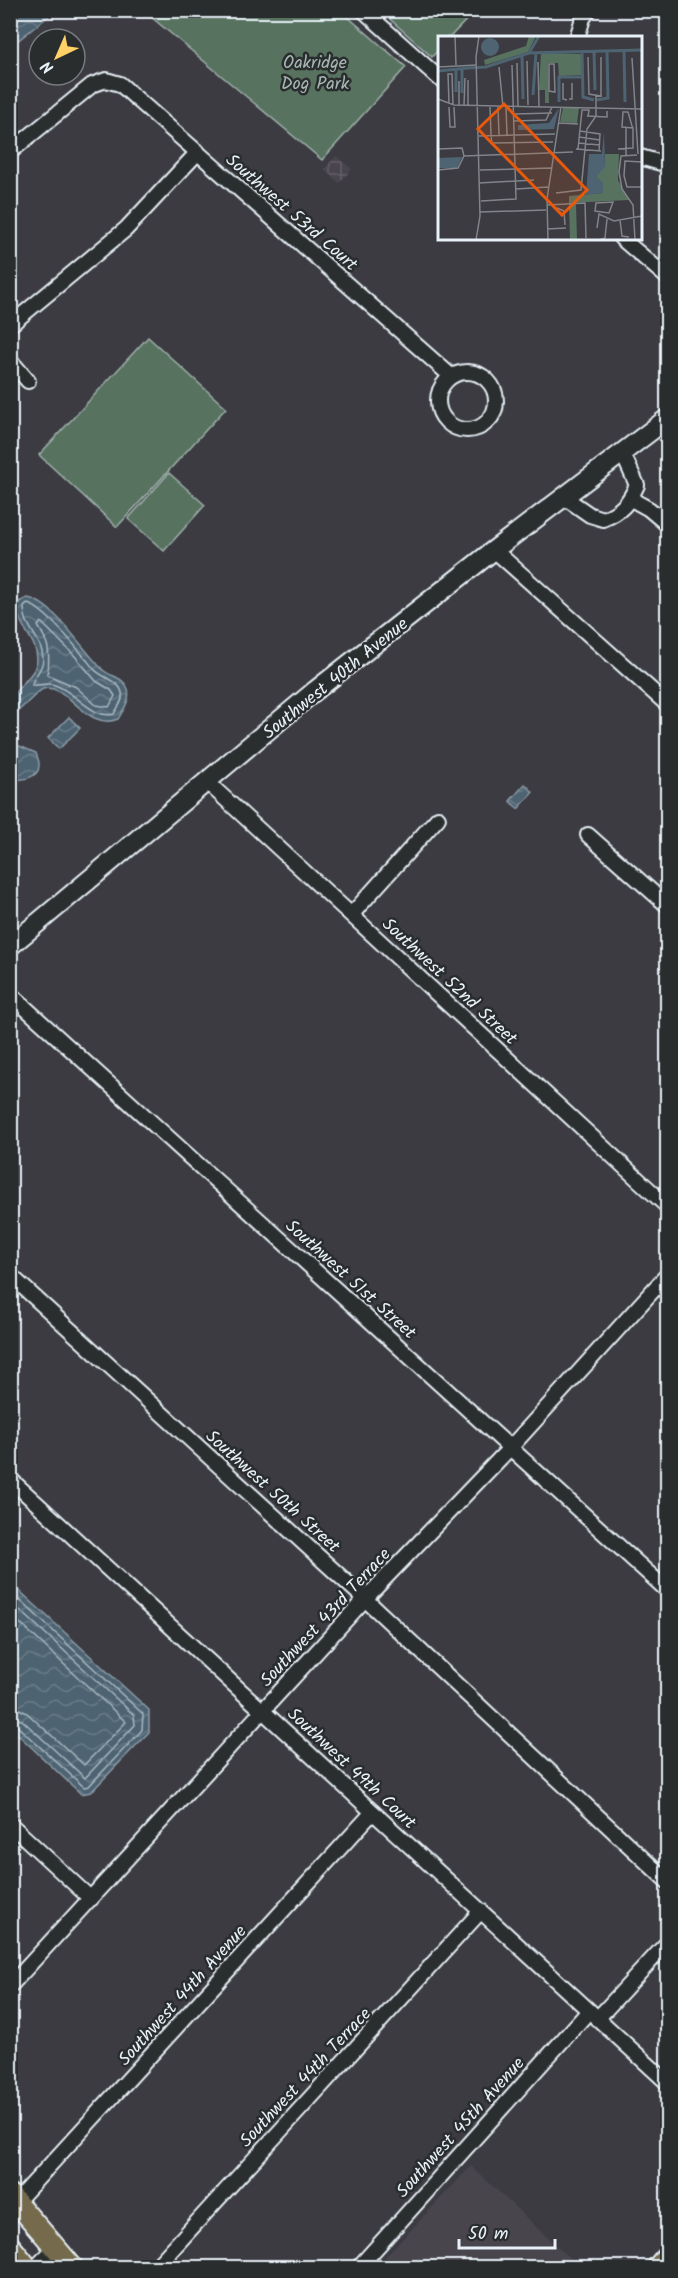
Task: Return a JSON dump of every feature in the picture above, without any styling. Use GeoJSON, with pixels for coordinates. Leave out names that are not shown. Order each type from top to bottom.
{"type":"FeatureCollection","features":[{"type":"Feature","properties":{"kind":"main road"},"geometry":{"type":"LineString","coordinates":[[14,2198],[73,2268]]}},
{"type":"Feature","properties":{"kind":"main road"},"geometry":{"type":"LineString","coordinates":[[10,2246],[28,2268]]}},
{"type":"Feature","properties":{"kind":"main road"},"geometry":{"type":"LineString","coordinates":[[657,2268],[668,2255]]}},
{"type":"Feature","properties":{"kind":"street"},"geometry":{"type":"LineString","coordinates":[[363,10],[438,77]]}},
{"type":"Feature","properties":{"kind":"street"},"geometry":{"type":"LineString","coordinates":[[578,36],[583,18],[589,10]]}},
{"type":"Feature","properties":{"kind":"street","name":"Southwest 53rd Court"},"geometry":{"type":"LineString","coordinates":[[10,153],[92,85],[106,80],[120,84],[451,376]]}},
{"type":"Feature","properties":{"kind":"street"},"geometry":{"type":"LineString","coordinates":[[10,325],[126,229],[198,152]]}},
{"type":"Feature","properties":{"kind":"street"},"geometry":{"type":"LineString","coordinates":[[642,158],[668,165]]}},
{"type":"Feature","properties":{"kind":"street"},"geometry":{"type":"LineString","coordinates":[[623,240],[668,278]]}},
{"type":"Feature","properties":{"kind":"street"},"geometry":{"type":"LineString","coordinates":[[10,360],[28,381]]}},
{"type":"Feature","properties":{"kind":"street"},"geometry":{"type":"LineString","coordinates":[[461,372],[481,375],[495,390],[497,400],[495,410],[483,426],[465,431],[456,429],[442,417],[438,408],[439,390],[451,376],[461,372]]}},
{"type":"Feature","properties":{"kind":"street","name":"Southwest 40th Avenue"},"geometry":{"type":"LineString","coordinates":[[10,946],[316,690],[494,550],[668,418]]}},
{"type":"Feature","properties":{"kind":"street"},"geometry":{"type":"LineString","coordinates":[[564,497],[590,515],[603,519],[618,513],[631,499],[638,485],[622,452]]}},
{"type":"Feature","properties":{"kind":"street"},"geometry":{"type":"LineString","coordinates":[[631,499],[649,509],[668,525]]}},
{"type":"Feature","properties":{"kind":"street"},"geometry":{"type":"LineString","coordinates":[[494,550],[668,705]]}},
{"type":"Feature","properties":{"kind":"street","name":"Southwest 52nd Street"},"geometry":{"type":"LineString","coordinates":[[207,782],[668,1207]]}},
{"type":"Feature","properties":{"kind":"street"},"geometry":{"type":"LineString","coordinates":[[352,914],[438,818]]}},
{"type":"Feature","properties":{"kind":"street"},"geometry":{"type":"LineString","coordinates":[[588,835],[668,906]]}},
{"type":"Feature","properties":{"kind":"street","name":"Southwest 51st Street"},"geometry":{"type":"LineString","coordinates":[[10,994],[668,1591]]}},
{"type":"Feature","properties":{"kind":"street","name":"Southwest 43rd Terrace"},"geometry":{"type":"LineString","coordinates":[[10,1986],[365,1599],[510,1448],[668,1274]]}},
{"type":"Feature","properties":{"kind":"street","name":"Southwest 50th Street"},"geometry":{"type":"LineString","coordinates":[[10,1275],[365,1599],[668,1882]]}},
{"type":"Feature","properties":{"kind":"street","name":"Southwest 49th Court"},"geometry":{"type":"LineString","coordinates":[[10,1479],[668,2083]]}},
{"type":"Feature","properties":{"kind":"street","name":"Southwest 44th Avenue"},"geometry":{"type":"LineString","coordinates":[[14,2198],[373,1812]]}},
{"type":"Feature","properties":{"kind":"street"},"geometry":{"type":"LineString","coordinates":[[10,1824],[91,1899]]}},
{"type":"Feature","properties":{"kind":"street","name":"Southwest 44th Terrace"},"geometry":{"type":"LineString","coordinates":[[155,2268],[481,1911]]}},
{"type":"Feature","properties":{"kind":"street","name":"Southwest 45th Avenue"},"geometry":{"type":"LineString","coordinates":[[358,2268],[593,2015],[668,1942]]}},
{"type":"Feature","properties":{"kind":"street"},"geometry":{"type":"LineString","coordinates":[[35,2268],[56,2247]]}},
{"type":"Feature","properties":{"kind":"shaded area"},"geometry":{"type":"Polygon","coordinates":[[[336,156],[352,169],[339,183],[324,169],[336,156]]]}},
{"type":"Feature","properties":{"kind":"shaded area"},"geometry":{"type":"Polygon","coordinates":[[[471,2166],[579,2267],[376,2267],[471,2166]]]}},
{"type":"Feature","properties":{"kind":"green space","name":"Oakridge Dog Park"},"geometry":{"type":"Polygon","coordinates":[[[144,11],[341,11],[406,67],[322,160],[144,11]]]}},
{"type":"Feature","properties":{"kind":"green space"},"geometry":{"type":"Polygon","coordinates":[[[381,11],[475,11],[451,36],[438,36],[438,50],[432,57],[381,11]]]}},
{"type":"Feature","properties":{"kind":"green space"},"geometry":{"type":"Polygon","coordinates":[[[148,337],[226,408],[117,527],[39,455],[148,337]]]}},
{"type":"Feature","properties":{"kind":"green space"},"geometry":{"type":"Polygon","coordinates":[[[169,473],[205,505],[164,551],[128,519],[169,473]]]}},
{"type":"Feature","properties":{"kind":"water"},"geometry":{"type":"Polygon","coordinates":[[[11,10],[55,10],[35,27],[27,27],[27,33],[11,46],[11,10]]]}},
{"type":"Feature","properties":{"kind":"water"},"geometry":{"type":"Polygon","coordinates":[[[27,598],[47,608],[68,628],[103,670],[126,685],[128,697],[118,719],[107,721],[96,719],[52,689],[43,689],[11,716],[12,697],[30,676],[37,659],[33,644],[19,617],[19,602],[27,598]]]}},
{"type":"Feature","properties":{"kind":"water"},"geometry":{"type":"Polygon","coordinates":[[[69,717],[80,728],[59,749],[48,738],[69,717]]]}},
{"type":"Feature","properties":{"kind":"water"},"geometry":{"type":"Polygon","coordinates":[[[10,742],[36,753],[39,763],[33,776],[25,779],[11,777],[10,742]]]}},
{"type":"Feature","properties":{"kind":"water"},"geometry":{"type":"Polygon","coordinates":[[[525,784],[533,792],[518,809],[510,801],[525,784]]]}},
{"type":"Feature","properties":{"kind":"water"},"geometry":{"type":"Polygon","coordinates":[[[11,1583],[149,1710],[149,1732],[91,1792],[81,1794],[11,1728],[11,1583]]]}}]}
